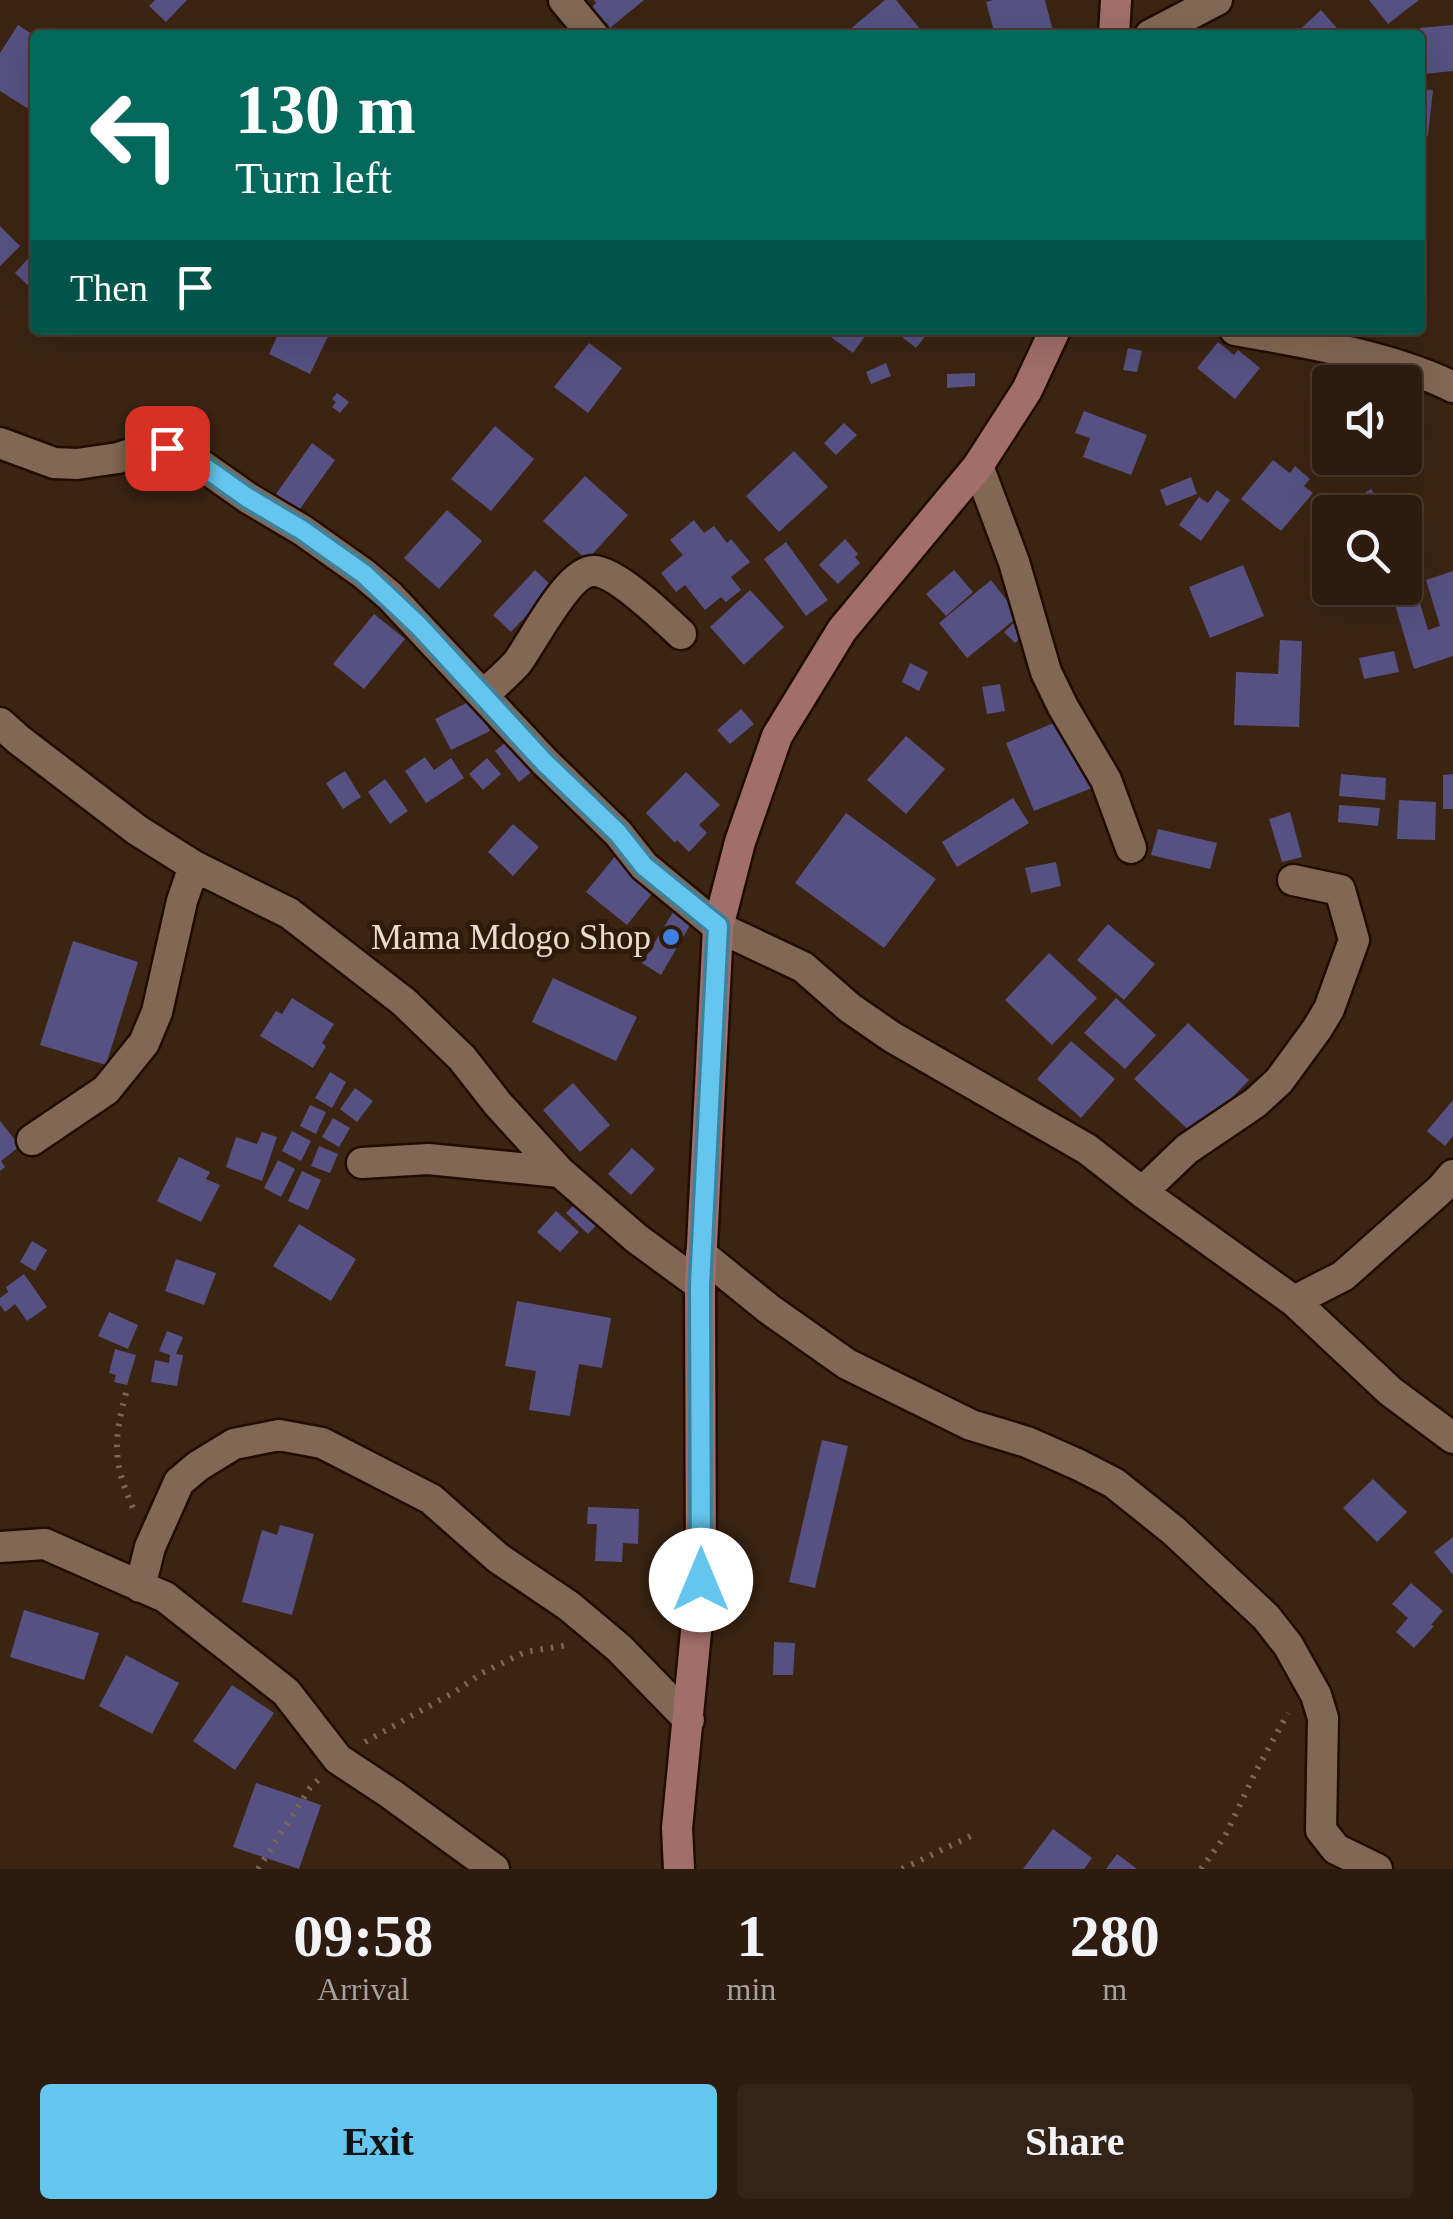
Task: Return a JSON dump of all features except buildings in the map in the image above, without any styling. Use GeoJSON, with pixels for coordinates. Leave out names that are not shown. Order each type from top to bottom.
{"type":"FeatureCollection","features":[{"type":"Feature","properties":{"kind":"street"},"geometry":{"type":"LineString","coordinates":[[564,0],[589,30]]}},
{"type":"Feature","properties":{"kind":"street"},"geometry":{"type":"LineString","coordinates":[[1114,30],[1116,0]]}},
{"type":"Feature","properties":{"kind":"street"},"geometry":{"type":"LineString","coordinates":[[1160,30],[1217,0]]}},
{"type":"Feature","properties":{"kind":"street"},"geometry":{"type":"LineString","coordinates":[[680,1869],[678,1828],[701,1580],[700,1285],[718,926],[740,842],[777,736],[842,630],[978,466],[1027,390],[1053,335]]}},
{"type":"Feature","properties":{"kind":"street"},"geometry":{"type":"LineString","coordinates":[[1258,335],[1380,361],[1453,387]]}},
{"type":"Feature","properties":{"kind":"street"},"geometry":{"type":"LineString","coordinates":[[0,443],[54,464],[77,464],[118,458],[149,448],[167,448],[187,455],[302,530],[364,574],[400,606],[544,762],[618,833],[644,866],[718,926],[804,967],[850,1008],[892,1037],[1088,1149],[1294,1301],[1390,1391],[1453,1438]]}},
{"type":"Feature","properties":{"kind":"street"},"geometry":{"type":"LineString","coordinates":[[978,466],[1014,562],[1046,672],[1106,780],[1131,848]]}},
{"type":"Feature","properties":{"kind":"street"},"geometry":{"type":"LineString","coordinates":[[484,695],[515,665],[578,576],[592,571],[611,576],[657,610],[680,634]]}},
{"type":"Feature","properties":{"kind":"street"},"geometry":{"type":"LineString","coordinates":[[0,723],[136,830],[194,866],[288,914],[404,1002],[462,1058],[560,1172],[636,1238],[700,1285]]}},
{"type":"Feature","properties":{"kind":"street"},"geometry":{"type":"LineString","coordinates":[[32,1140],[106,1090],[144,1043],[157,1012],[194,866]]}},
{"type":"Feature","properties":{"kind":"street"},"geometry":{"type":"LineString","coordinates":[[1142,1192],[1187,1149],[1279,1081],[1329,1010],[1354,940],[1346,910],[1340,890],[1294,880]]}},
{"type":"Feature","properties":{"kind":"street"},"geometry":{"type":"LineString","coordinates":[[362,1163],[428,1159],[560,1172]]}},
{"type":"Feature","properties":{"kind":"street"},"geometry":{"type":"LineString","coordinates":[[1294,1301],[1343,1276],[1453,1175]]}},
{"type":"Feature","properties":{"kind":"street"},"geometry":{"type":"LineString","coordinates":[[701,1254],[769,1309],[847,1364],[972,1425],[1079,1465],[1114,1484],[1174,1531],[1266,1617],[1288,1645],[1316,1694],[1322,1718],[1321,1830],[1336,1849],[1377,1869]]}},
{"type":"Feature","properties":{"kind":"street"},"geometry":{"type":"LineString","coordinates":[[140,1587],[150,1547],[179,1482],[198,1466],[234,1444],[279,1435],[322,1444],[431,1499],[498,1558],[569,1606],[618,1648],[688,1720]]}},
{"type":"Feature","properties":{"kind":"street"},"geometry":{"type":"LineString","coordinates":[[0,1547],[44,1544],[165,1598],[286,1692],[338,1759],[494,1869]]}},
{"type":"Feature","properties":{"kind":"path"},"geometry":{"type":"LineString","coordinates":[[126,1394],[116,1438],[117,1460],[124,1488],[150,1547]]}},
{"type":"Feature","properties":{"kind":"path"},"geometry":{"type":"LineString","coordinates":[[258,1869],[310,1788],[338,1759],[385,1730],[525,1652],[583,1643],[618,1648]]}},
{"type":"Feature","properties":{"kind":"path"},"geometry":{"type":"LineString","coordinates":[[1201,1869],[1225,1836],[1306,1675]]}},
{"type":"Feature","properties":{"kind":"path"},"geometry":{"type":"LineString","coordinates":[[902,1869],[977,1833]]}},
{"type":"Feature","properties":{"kind":"place","name":"Mama Mdogo Shop"},"geometry":{"type":"Point","coordinates":[671,937]}},
{"type":"Feature","properties":{"kind":"route"},"geometry":{"type":"LineString","coordinates":[[167,448],[187,455],[302,530],[390,596],[544,762],[618,833],[644,866],[718,926],[700,1285],[701,1580]]}}]}
